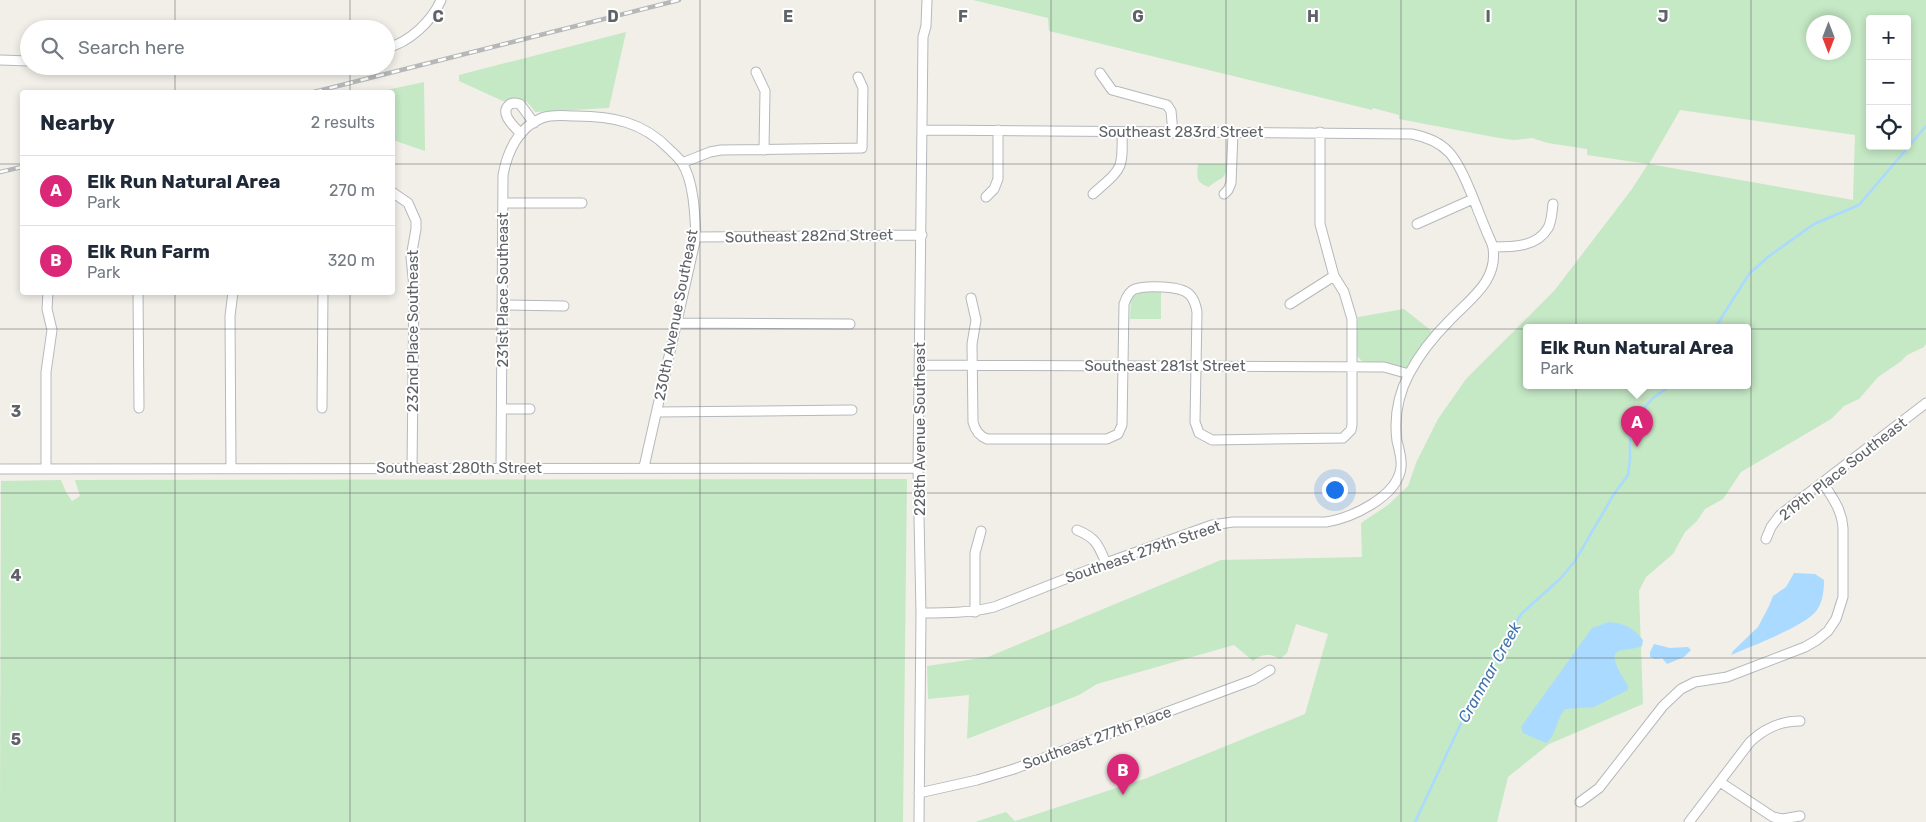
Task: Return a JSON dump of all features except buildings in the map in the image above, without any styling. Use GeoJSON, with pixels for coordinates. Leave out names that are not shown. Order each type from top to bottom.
{"type":"FeatureCollection","features":[{"type":"Feature","properties":{"kind":"street"},"geometry":{"type":"LineString","coordinates":[[395,44],[421,28],[441,0]]}},
{"type":"Feature","properties":{"kind":"street","name":"228th Avenue Southeast"},"geometry":{"type":"LineString","coordinates":[[919,822],[921,613],[918,468],[923,37],[926,26],[927,0]]}},
{"type":"Feature","properties":{"kind":"street"},"geometry":{"type":"LineString","coordinates":[[0,60],[20,61]]}},
{"type":"Feature","properties":{"kind":"street"},"geometry":{"type":"LineString","coordinates":[[756,72],[765,91],[764,150]]}},
{"type":"Feature","properties":{"kind":"street"},"geometry":{"type":"LineString","coordinates":[[1100,73],[1112,90],[1167,105],[1171,111],[1173,133]]}},
{"type":"Feature","properties":{"kind":"street"},"geometry":{"type":"LineString","coordinates":[[521,134],[506,116],[508,106],[512,103],[520,104],[534,123],[541,118],[558,116],[600,116],[622,120],[642,128],[659,140],[682,163],[710,152],[721,150],[862,148],[863,88],[858,77]]}},
{"type":"Feature","properties":{"kind":"street","name":"231st Place Southeast"},"geometry":{"type":"LineString","coordinates":[[501,468],[503,176],[505,161],[513,142],[534,123]]}},
{"type":"Feature","properties":{"kind":"street","name":"Southeast 283rd Street"},"geometry":{"type":"LineString","coordinates":[[923,130],[1412,134],[1436,141],[1445,147],[1458,162],[1473,199]]}},
{"type":"Feature","properties":{"kind":"street"},"geometry":{"type":"LineString","coordinates":[[986,197],[994,189],[998,179],[998,130]]}},
{"type":"Feature","properties":{"kind":"street"},"geometry":{"type":"LineString","coordinates":[[1094,194],[1121,166],[1122,132]]}},
{"type":"Feature","properties":{"kind":"street"},"geometry":{"type":"LineString","coordinates":[[1224,194],[1232,182],[1233,132]]}},
{"type":"Feature","properties":{"kind":"street"},"geometry":{"type":"LineString","coordinates":[[971,298],[976,320],[972,344],[973,422],[977,432],[987,439],[1107,439],[1118,434],[1122,425],[1124,304],[1130,292],[1141,288],[1176,288],[1188,293],[1195,304],[1197,312],[1195,422],[1199,433],[1212,440],[1338,440],[1347,434],[1352,425],[1352,319],[1344,292],[1334,276],[1323,239],[1319,214],[1320,132]]}},
{"type":"Feature","properties":{"kind":"street","name":"230th Avenue Southeast"},"geometry":{"type":"LineString","coordinates":[[644,467],[696,237],[692,192],[682,163]]}},
{"type":"Feature","properties":{"kind":"street","name":"232nd Place Southeast"},"geometry":{"type":"LineString","coordinates":[[395,194],[402,198],[412,209],[416,221],[411,257],[414,287],[412,469]]}},
{"type":"Feature","properties":{"kind":"street"},"geometry":{"type":"LineString","coordinates":[[1409,374],[1450,320],[1482,290],[1491,269],[1493,247],[1473,199],[1416,224]]}},
{"type":"Feature","properties":{"kind":"street"},"geometry":{"type":"LineString","coordinates":[[503,203],[582,203]]}},
{"type":"Feature","properties":{"kind":"street"},"geometry":{"type":"LineString","coordinates":[[1493,247],[1523,245],[1538,238],[1548,228],[1551,221],[1553,204]]}},
{"type":"Feature","properties":{"kind":"street","name":"Southeast 282nd Street"},"geometry":{"type":"LineString","coordinates":[[696,237],[922,234]]}},
{"type":"Feature","properties":{"kind":"street"},"geometry":{"type":"LineString","coordinates":[[1290,304],[1334,276]]}},
{"type":"Feature","properties":{"kind":"street"},"geometry":{"type":"LineString","coordinates":[[46,469],[46,372],[52,330],[47,309],[48,295]]}},
{"type":"Feature","properties":{"kind":"street"},"geometry":{"type":"LineString","coordinates":[[138,295],[139,408]]}},
{"type":"Feature","properties":{"kind":"street"},"geometry":{"type":"LineString","coordinates":[[230,469],[230,325],[233,295]]}},
{"type":"Feature","properties":{"kind":"street"},"geometry":{"type":"LineString","coordinates":[[322,408],[323,295]]}},
{"type":"Feature","properties":{"kind":"street"},"geometry":{"type":"LineString","coordinates":[[502,305],[564,306]]}},
{"type":"Feature","properties":{"kind":"street"},"geometry":{"type":"LineString","coordinates":[[677,323],[850,324]]}},
{"type":"Feature","properties":{"kind":"street","name":"Southeast 281st Street"},"geometry":{"type":"LineString","coordinates":[[920,365],[1384,366],[1409,374]]}},
{"type":"Feature","properties":{"kind":"street","name":"Southeast 279th Street"},"geometry":{"type":"LineString","coordinates":[[921,613],[958,614],[994,607],[1106,563],[1212,525],[1232,522],[1326,522],[1340,520],[1368,507],[1391,487],[1401,469],[1396,415],[1398,401],[1409,374]]}},
{"type":"Feature","properties":{"kind":"street","name":"219th Place Southeast"},"geometry":{"type":"LineString","coordinates":[[1766,539],[1771,527],[1780,515],[1926,404]]}},
{"type":"Feature","properties":{"kind":"street"},"geometry":{"type":"LineString","coordinates":[[502,409],[530,409]]}},
{"type":"Feature","properties":{"kind":"street"},"geometry":{"type":"LineString","coordinates":[[657,412],[852,410]]}},
{"type":"Feature","properties":{"kind":"street","name":"Southeast 280th Street"},"geometry":{"type":"LineString","coordinates":[[0,469],[918,468]]}},
{"type":"Feature","properties":{"kind":"street"},"geometry":{"type":"LineString","coordinates":[[1580,802],[1599,788],[1663,706],[1681,689],[1695,682],[1727,677],[1805,647],[1818,640],[1828,631],[1838,613],[1843,597],[1843,520],[1823,483]]}},
{"type":"Feature","properties":{"kind":"street"},"geometry":{"type":"LineString","coordinates":[[1076,530],[1090,536],[1097,542],[1106,563]]}},
{"type":"Feature","properties":{"kind":"street"},"geometry":{"type":"LineString","coordinates":[[975,612],[975,553],[982,531]]}},
{"type":"Feature","properties":{"kind":"street","name":"Southeast 277th Place"},"geometry":{"type":"LineString","coordinates":[[919,793],[1014,769],[1253,680],[1270,670]]}},
{"type":"Feature","properties":{"kind":"street"},"geometry":{"type":"LineString","coordinates":[[1689,822],[1750,742],[1776,724],[1787,721],[1800,721]]}},
{"type":"Feature","properties":{"kind":"street"},"geometry":{"type":"LineString","coordinates":[[1720,782],[1773,818],[1783,819],[1800,816]]}},
{"type":"Feature","properties":{"kind":"green space"},"geometry":{"type":"Polygon","coordinates":[[[973,0],[1926,0],[1926,344],[1924,347],[1907,355],[1878,377],[1859,399],[1844,406],[1831,419],[1741,472],[1723,499],[1705,509],[1697,521],[1685,532],[1673,554],[1646,577],[1639,591],[1643,704],[1549,744],[1508,777],[1497,822],[975,822],[1006,812],[1015,821],[1147,778],[1305,714],[1328,634],[1296,624],[1287,653],[1280,659],[1266,655],[1260,656],[1253,661],[1234,645],[1097,684],[1079,695],[967,739],[969,695],[928,699],[927,666],[988,657],[1221,560],[1362,557],[1361,523],[1388,505],[1408,486],[1416,463],[1438,419],[1466,379],[1554,291],[1632,189],[1648,164],[1587,155],[1587,149],[1548,143],[1532,138],[1514,140],[1499,138],[1399,119],[1399,115],[1373,108],[1372,110],[1049,31],[1048,18],[973,0]],[[1680,110],[1649,164],[1853,200],[1855,135],[1680,110]]]}},
{"type":"Feature","properties":{"kind":"green space"},"geometry":{"type":"Polygon","coordinates":[[[626,32],[609,108],[535,112],[526,101],[514,99],[505,102],[459,81],[459,75],[626,32]]]}},
{"type":"Feature","properties":{"kind":"green space"},"geometry":{"type":"Polygon","coordinates":[[[424,82],[425,151],[395,141],[395,90],[386,90],[424,82]]]}},
{"type":"Feature","properties":{"kind":"green space"},"geometry":{"type":"Polygon","coordinates":[[[1198,164],[1227,164],[1224,177],[1209,187],[1201,183],[1197,172],[1198,164]]]}},
{"type":"Feature","properties":{"kind":"green space"},"geometry":{"type":"Polygon","coordinates":[[[1141,292],[1161,292],[1161,319],[1130,319],[1131,298],[1141,292]]]}},
{"type":"Feature","properties":{"kind":"green space"},"geometry":{"type":"Polygon","coordinates":[[[1404,309],[1433,332],[1411,364],[1408,367],[1404,367],[1362,361],[1356,352],[1358,317],[1404,309]]]}},
{"type":"Feature","properties":{"kind":"green space"},"geometry":{"type":"Polygon","coordinates":[[[907,479],[903,822],[0,822],[1,481],[61,480],[72,501],[80,496],[75,480],[907,479]]]}},
{"type":"Feature","properties":{"kind":"water"},"geometry":{"type":"Polygon","coordinates":[[[1794,573],[1815,574],[1824,580],[1823,595],[1817,610],[1802,623],[1731,655],[1758,627],[1773,596],[1786,587],[1794,573]]]}},
{"type":"Feature","properties":{"kind":"water"},"geometry":{"type":"Polygon","coordinates":[[[1609,622],[1628,627],[1643,640],[1642,646],[1622,650],[1617,652],[1615,656],[1617,666],[1628,686],[1628,690],[1594,707],[1565,709],[1552,737],[1546,743],[1523,733],[1521,727],[1592,628],[1609,622]]]}},
{"type":"Feature","properties":{"kind":"water"},"geometry":{"type":"Polygon","coordinates":[[[1654,644],[1670,648],[1688,647],[1691,650],[1684,657],[1667,664],[1662,658],[1655,659],[1650,657],[1654,644]]]}},
{"type":"Feature","properties":{"kind":"waterway","name":"Cranmar Creek"},"geometry":{"type":"LineString","coordinates":[[1718,324],[1749,274],[1769,256],[1814,224],[1859,205],[1926,126]]}},
{"type":"Feature","properties":{"kind":"waterway","name":"Cranmar Creek"},"geometry":{"type":"LineString","coordinates":[[1415,822],[1470,704],[1487,678],[1502,644],[1522,613],[1560,579],[1575,561],[1614,494],[1628,475],[1630,433],[1636,417],[1653,398],[1666,389]]}},
{"type":"Feature","properties":{"kind":"railway"},"geometry":{"type":"LineString","coordinates":[[395,72],[679,0]]}},
{"type":"Feature","properties":{"kind":"railway"},"geometry":{"type":"LineString","coordinates":[[322,90],[381,75]]}},
{"type":"Feature","properties":{"kind":"railway"},"geometry":{"type":"LineString","coordinates":[[0,172],[20,167]]}},
{"type":"Feature","properties":{"kind":"place","name":"Elk Run Natural Area"},"geometry":{"type":"Point","coordinates":[1637,447]}},
{"type":"Feature","properties":{"kind":"place","name":"Elk Run Farm"},"geometry":{"type":"Point","coordinates":[1123,795]}}]}
